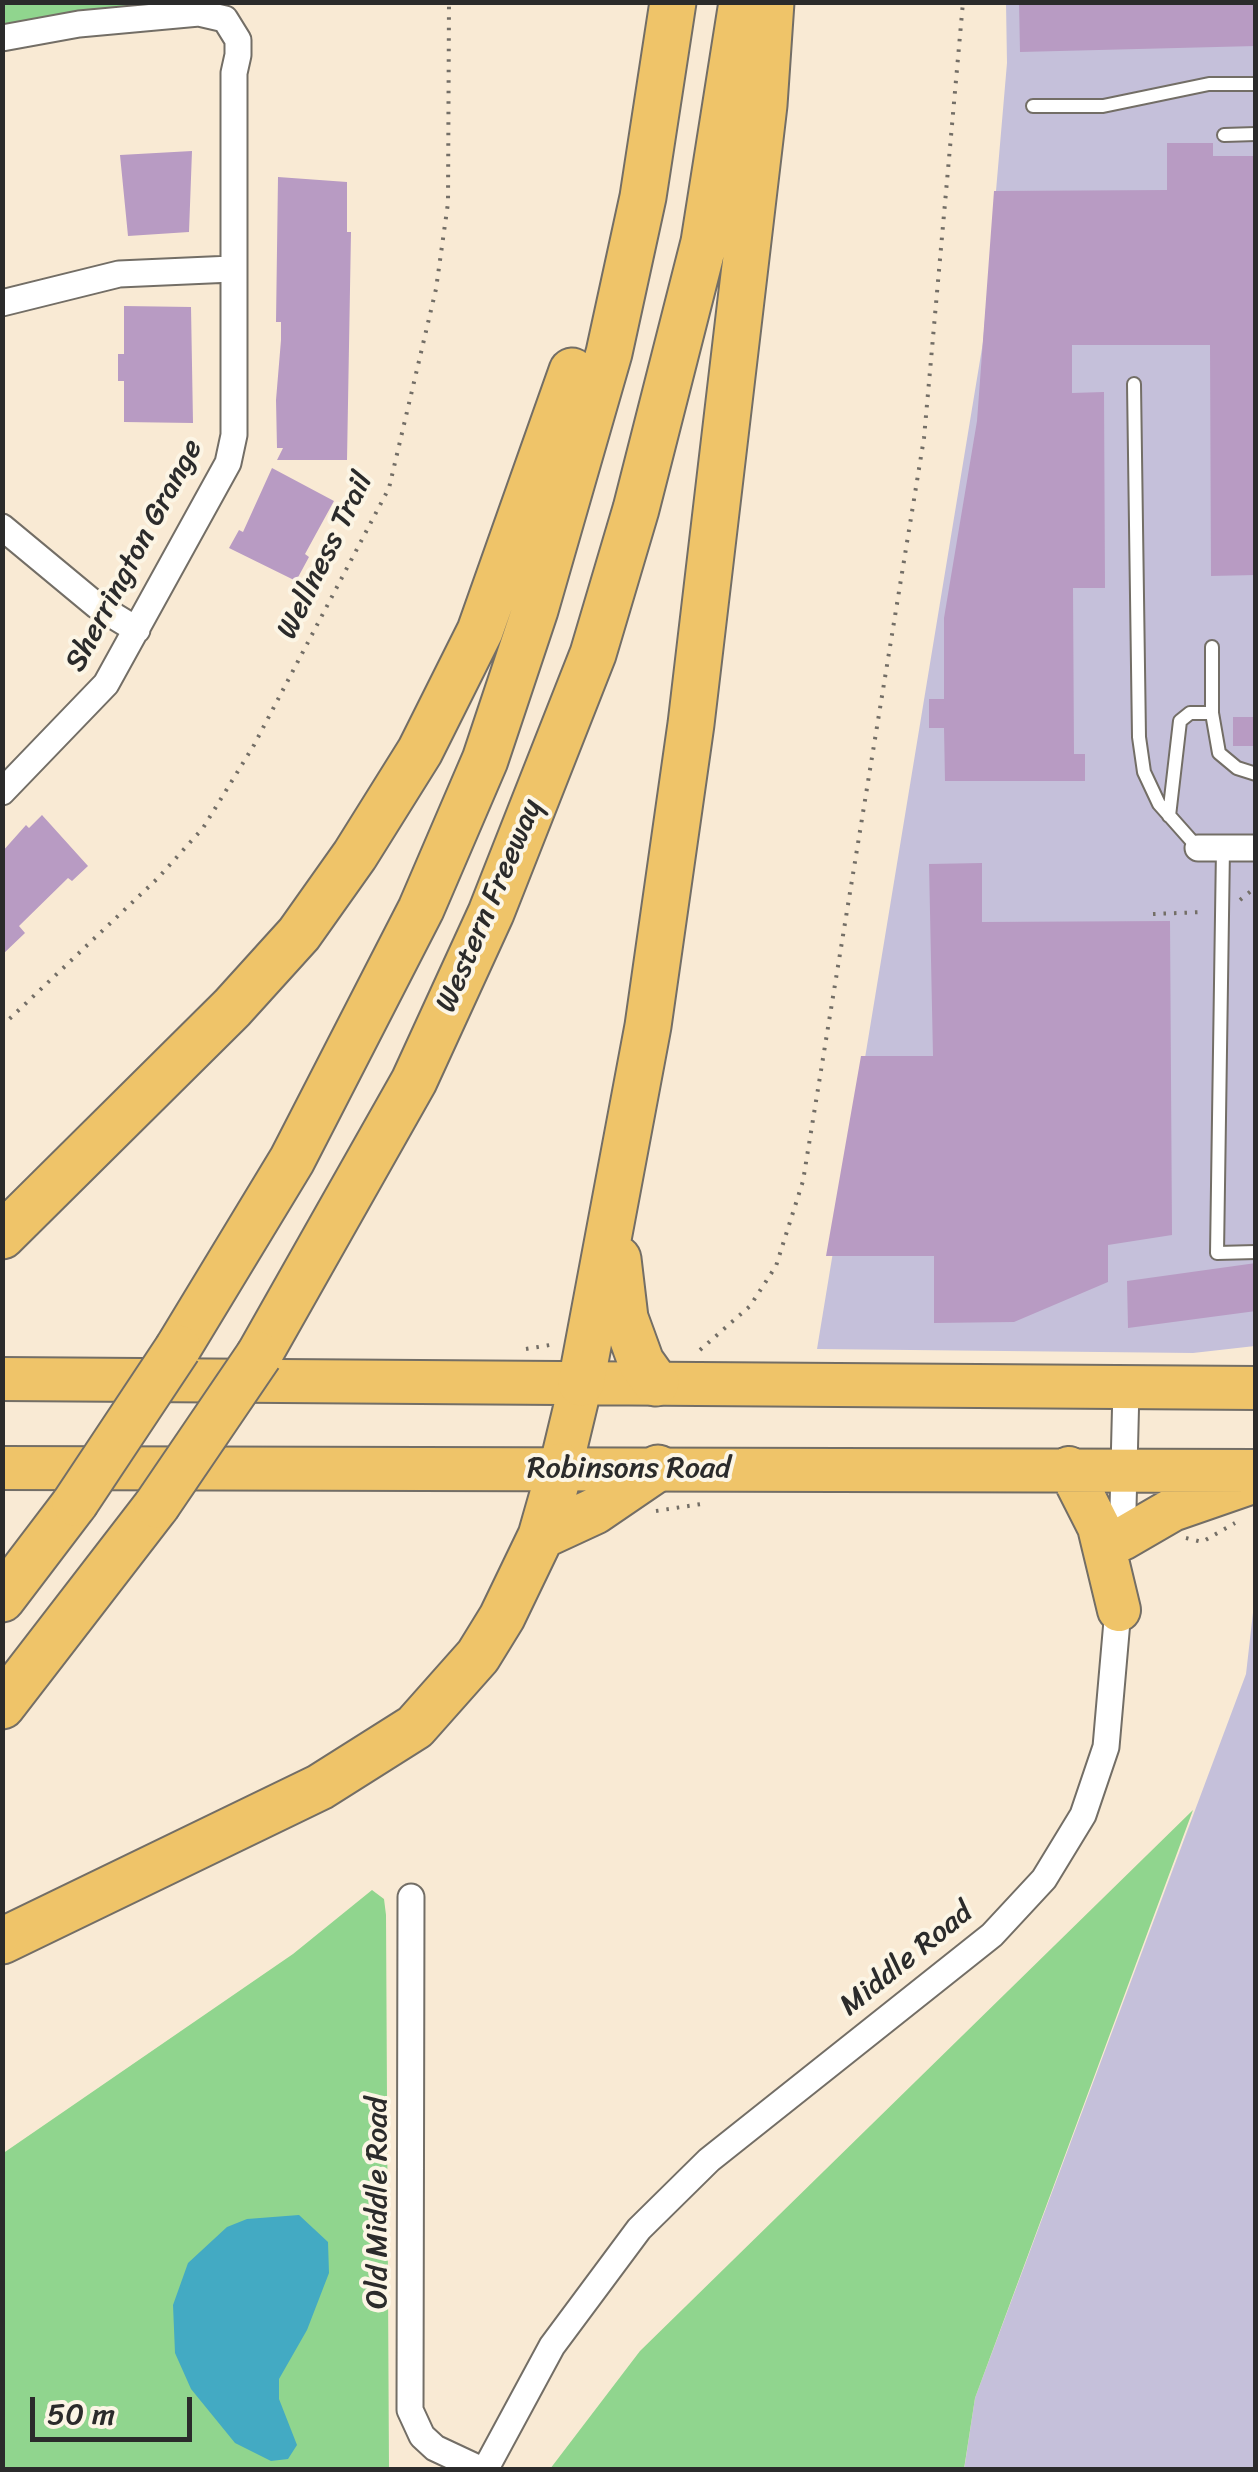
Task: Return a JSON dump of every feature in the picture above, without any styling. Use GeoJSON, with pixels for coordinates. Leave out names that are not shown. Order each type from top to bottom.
{"type":"FeatureCollection","features":[{"type":"Feature","properties":{"kind":"highway"},"geometry":{"type":"LineString","coordinates":[[2,1236],[150,1093],[299,934],[420,751],[480,631],[550,442],[631,168],[661,2]]}},
{"type":"Feature","properties":{"kind":"highway","name":"Western Freeway"},"geometry":{"type":"LineString","coordinates":[[2,1598],[75,1503],[178,1348],[300,1143],[421,909],[485,760],[535,610],[609,353],[643,197],[673,2]]}},
{"type":"Feature","properties":{"kind":"highway","name":"Western Freeway"},"geometry":{"type":"LineString","coordinates":[[2,1706],[156,1504],[259,1355],[414,1081],[491,913],[593,654],[636,509],[704,242],[742,2]]}},
{"type":"Feature","properties":{"kind":"highway"},"geometry":{"type":"LineString","coordinates":[[2,1941],[320,1788],[414,1727],[478,1656],[541,1536],[581,1383],[620,1182],[691,724],[760,144],[772,2]]}},
{"type":"Feature","properties":{"kind":"highway"},"geometry":{"type":"LineString","coordinates":[[620,1182],[618,1256],[625,1318],[642,1362],[656,1383]]}},
{"type":"Feature","properties":{"kind":"highway"},"geometry":{"type":"LineString","coordinates":[[2,1380],[1256,1388]]}},
{"type":"Feature","properties":{"kind":"highway","name":"Robinsons Road"},"geometry":{"type":"LineString","coordinates":[[3,1467],[1256,1471]]}},
{"type":"Feature","properties":{"kind":"highway"},"geometry":{"type":"LineString","coordinates":[[541,1536],[595,1512],[658,1468]]}},
{"type":"Feature","properties":{"kind":"highway"},"geometry":{"type":"LineString","coordinates":[[1069,1468],[1099,1526],[1119,1610]]}},
{"type":"Feature","properties":{"kind":"highway"},"geometry":{"type":"LineString","coordinates":[[1122,1539],[1172,1510],[1256,1481]]}},
{"type":"Feature","properties":{"kind":"street","name":"Sherrington Grange"},"geometry":{"type":"LineString","coordinates":[[2,38],[78,24],[158,18],[217,25],[234,73],[234,435],[228,463],[98,695],[2,792]]}},
{"type":"Feature","properties":{"kind":"street"},"geometry":{"type":"LineString","coordinates":[[2,303],[119,274],[232,269]]}},
{"type":"Feature","properties":{"kind":"street"},"geometry":{"type":"LineString","coordinates":[[2,527],[96,605],[137,630]]}},
{"type":"Feature","properties":{"kind":"street"},"geometry":{"type":"LineString","coordinates":[[1211,848],[1256,848]]}},
{"type":"Feature","properties":{"kind":"street","name":"Middle Road"},"geometry":{"type":"LineString","coordinates":[[483,2470],[527,2386],[562,2331],[639,2229],[709,2160],[992,1935],[1044,1879],[1083,1815],[1106,1747],[1119,1610],[1126,1388]]}},
{"type":"Feature","properties":{"kind":"street","name":"Old Middle Road"},"geometry":{"type":"LineString","coordinates":[[411,1897],[410,2410],[422,2436],[435,2448],[483,2470]]}},
{"type":"Feature","properties":{"kind":"lane"},"geometry":{"type":"LineString","coordinates":[[1033,106],[1104,106],[1210,84],[1256,84]]}},
{"type":"Feature","properties":{"kind":"lane"},"geometry":{"type":"LineString","coordinates":[[1224,135],[1256,134]]}},
{"type":"Feature","properties":{"kind":"lane"},"geometry":{"type":"LineString","coordinates":[[1134,384],[1139,736],[1144,772],[1169,816],[1211,848],[1218,1253],[1256,1252]]}},
{"type":"Feature","properties":{"kind":"lane"},"geometry":{"type":"LineString","coordinates":[[1212,647],[1212,713],[1219,753],[1237,768],[1256,774]]}},
{"type":"Feature","properties":{"kind":"lane"},"geometry":{"type":"LineString","coordinates":[[1169,816],[1180,721],[1190,713],[1212,713]]}},
{"type":"Feature","properties":{"kind":"path","name":"Wellness Trail"},"geometry":{"type":"LineString","coordinates":[[2,1026],[158,878],[203,828],[245,762],[389,488],[436,289],[448,203],[450,2]]}},
{"type":"Feature","properties":{"kind":"path"},"geometry":{"type":"LineString","coordinates":[[692,1357],[750,1306],[770,1277],[786,1243],[803,1181],[924,438],[963,2]]}},
{"type":"Feature","properties":{"kind":"shaded area"},"geometry":{"type":"Polygon","coordinates":[[[1006,3],[1255,3],[1255,1346],[1193,1353],[817,1349],[983,342],[1007,63],[1006,3]]]}},
{"type":"Feature","properties":{"kind":"shaded area"},"geometry":{"type":"Polygon","coordinates":[[[1255,1595],[1255,2469],[964,2470],[975,2398],[1246,1674],[1255,1595]]]}},
{"type":"Feature","properties":{"kind":"green space"},"geometry":{"type":"Polygon","coordinates":[[[2,3],[222,3],[3,28],[2,3]]]}},
{"type":"Feature","properties":{"kind":"green space"},"geometry":{"type":"Polygon","coordinates":[[[1193,1810],[975,2398],[964,2469],[550,2469],[640,2351],[1193,1810]]]}},
{"type":"Feature","properties":{"kind":"green space"},"geometry":{"type":"Polygon","coordinates":[[[372,1890],[384,1899],[386,1915],[389,2469],[3,2469],[2,2154],[293,1954],[372,1890]]]}},
{"type":"Feature","properties":{"kind":"water"},"geometry":{"type":"Polygon","coordinates":[[[299,2215],[328,2242],[329,2273],[307,2330],[279,2379],[279,2399],[297,2445],[288,2459],[271,2461],[235,2443],[191,2389],[175,2353],[173,2305],[188,2263],[227,2227],[247,2219],[299,2215]]]}},
{"type":"Feature","properties":{"kind":"building"},"geometry":{"type":"Polygon","coordinates":[[[1019,2],[1256,2],[1256,46],[1020,52],[1019,2]]]}},
{"type":"Feature","properties":{"kind":"building"},"geometry":{"type":"Polygon","coordinates":[[[1167,143],[1213,143],[1213,156],[1255,156],[1256,575],[1211,576],[1210,345],[1072,345],[1072,393],[1104,392],[1105,588],[1073,588],[1074,754],[1085,754],[1085,781],[945,781],[944,728],[929,728],[929,699],[944,699],[944,618],[977,421],[994,191],[1167,190],[1167,143]]]}},
{"type":"Feature","properties":{"kind":"building"},"geometry":{"type":"Polygon","coordinates":[[[192,151],[189,232],[128,236],[120,155],[192,151]]]}},
{"type":"Feature","properties":{"kind":"building"},"geometry":{"type":"Polygon","coordinates":[[[278,177],[347,182],[347,232],[351,232],[347,460],[277,460],[283,448],[277,448],[276,400],[281,340],[281,322],[276,322],[278,177]]]}},
{"type":"Feature","properties":{"kind":"building"},"geometry":{"type":"Polygon","coordinates":[[[124,306],[191,307],[193,423],[124,422],[124,381],[118,381],[118,354],[124,354],[124,306]]]}},
{"type":"Feature","properties":{"kind":"building"},"geometry":{"type":"Polygon","coordinates":[[[272,468],[334,501],[305,554],[309,557],[296,581],[229,548],[239,530],[243,532],[272,468]]]}},
{"type":"Feature","properties":{"kind":"building"},"geometry":{"type":"Polygon","coordinates":[[[1233,717],[1256,717],[1256,746],[1233,746],[1233,717]]]}},
{"type":"Feature","properties":{"kind":"building"},"geometry":{"type":"Polygon","coordinates":[[[42,815],[88,866],[72,881],[68,878],[19,926],[25,933],[2,955],[2,852],[26,825],[29,828],[42,815]]]}},
{"type":"Feature","properties":{"kind":"building"},"geometry":{"type":"Polygon","coordinates":[[[982,863],[982,922],[1170,921],[1172,1235],[1108,1245],[1108,1282],[1014,1322],[934,1323],[934,1256],[826,1256],[861,1056],[933,1056],[929,864],[982,863]]]}},
{"type":"Feature","properties":{"kind":"building"},"geometry":{"type":"Polygon","coordinates":[[[1256,1263],[1256,1311],[1128,1328],[1127,1281],[1256,1263]]]}}]}
